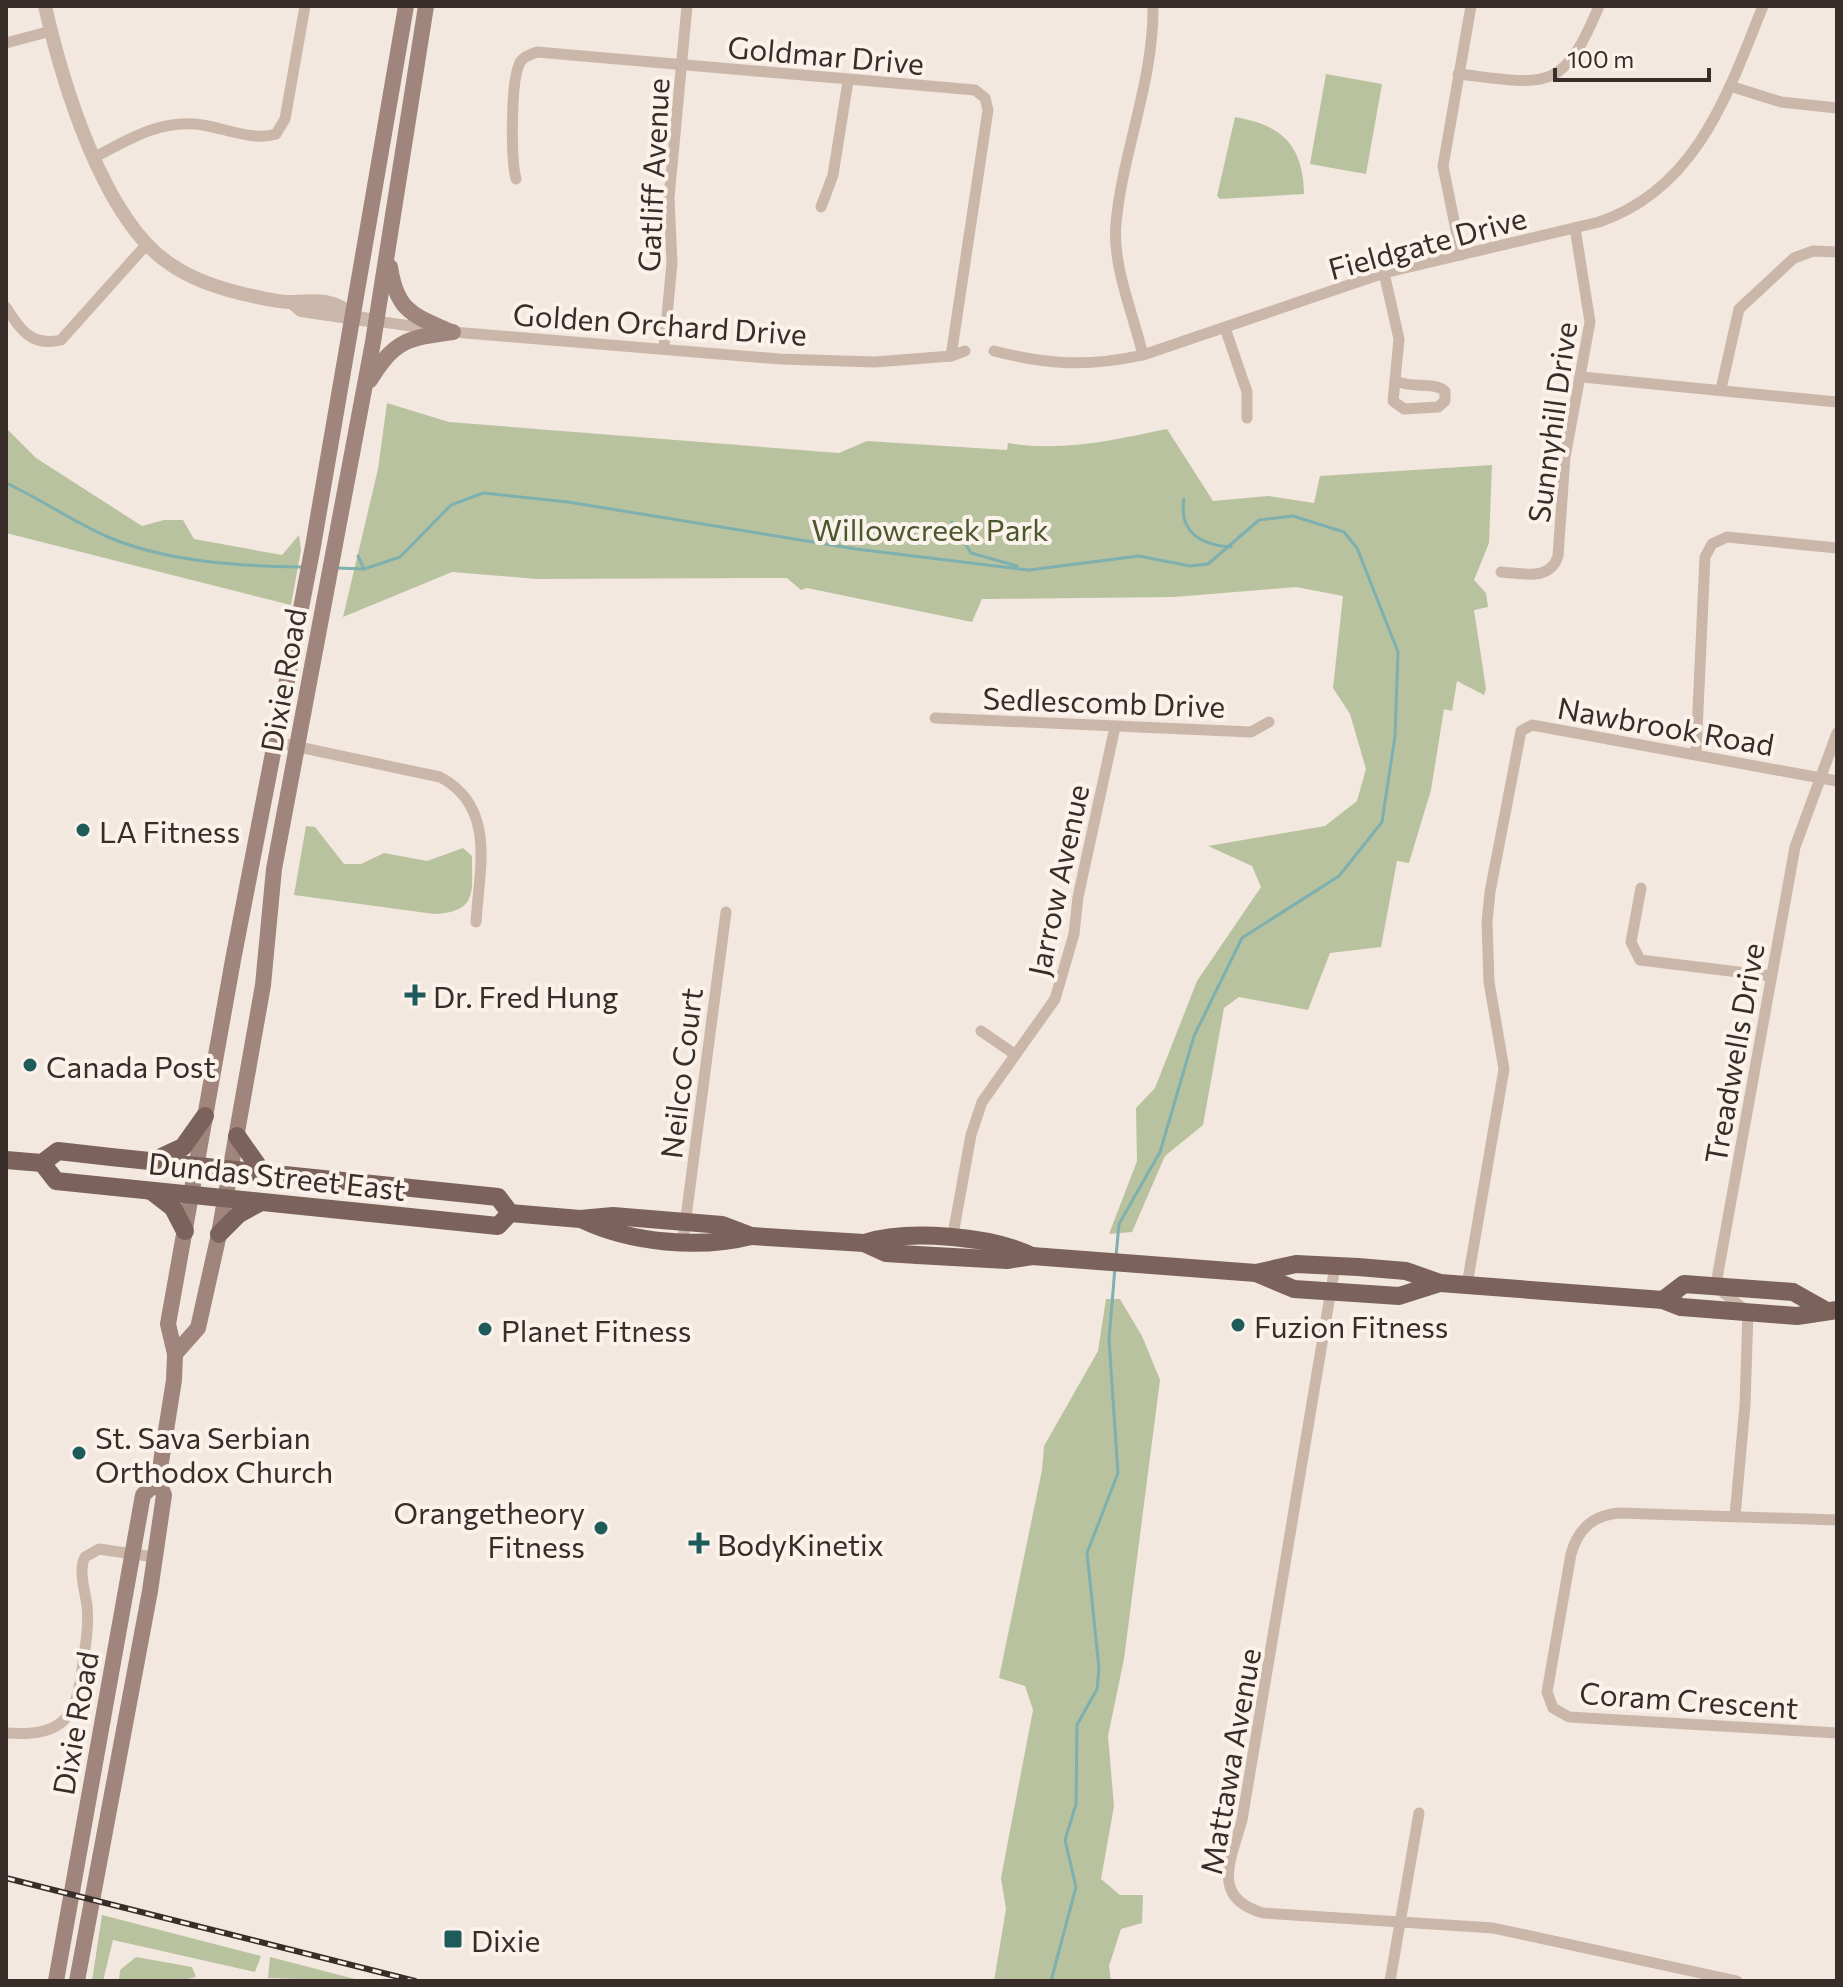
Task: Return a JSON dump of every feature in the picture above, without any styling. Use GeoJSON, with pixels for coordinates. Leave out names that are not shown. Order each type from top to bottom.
{"type":"FeatureCollection","features":[{"type":"Feature","properties":{"kind":"main road","name":"Dixie Road"},"geometry":{"type":"LineString","coordinates":[[77,1981],[164,1495],[158,1481],[175,1354],[168,1324],[313,546],[406,6]]}},
{"type":"Feature","properties":{"kind":"main road","name":"Dixie Road"},"geometry":{"type":"LineString","coordinates":[[175,1354],[198,1328],[226,1198],[268,951],[274,869],[365,389],[426,6]]}},
{"type":"Feature","properties":{"kind":"main road"},"geometry":{"type":"LineString","coordinates":[[388,253],[393,288],[405,308],[453,332]]}},
{"type":"Feature","properties":{"kind":"main road"},"geometry":{"type":"LineString","coordinates":[[365,389],[395,346],[414,337],[453,332]]}},
{"type":"Feature","properties":{"kind":"main road"},"geometry":{"type":"LineString","coordinates":[[151,1161],[183,1147],[205,1116]]}},
{"type":"Feature","properties":{"kind":"main road"},"geometry":{"type":"LineString","coordinates":[[237,1136],[263,1173]]}},
{"type":"Feature","properties":{"kind":"main road","name":"Dundas Street East"},"geometry":{"type":"LineString","coordinates":[[6,1160],[42,1163],[58,1151],[498,1197],[510,1213],[580,1219],[611,1233],[684,1231],[725,1243],[751,1236],[864,1243],[887,1236],[950,1248],[1010,1245],[1032,1256],[1133,1265],[1256,1273],[1296,1264],[1406,1271],[1440,1283],[1663,1300],[1681,1307],[1747,1319],[1831,1310]]}},
{"type":"Feature","properties":{"kind":"main road","name":"Dundas Street East"},"geometry":{"type":"LineString","coordinates":[[42,1163],[56,1181],[498,1226],[510,1213]]}},
{"type":"Feature","properties":{"kind":"main road"},"geometry":{"type":"LineString","coordinates":[[148,1190],[173,1208],[185,1231]]}},
{"type":"Feature","properties":{"kind":"main road"},"geometry":{"type":"LineString","coordinates":[[219,1234],[234,1217],[261,1202]]}},
{"type":"Feature","properties":{"kind":"main road","name":"Dundas Street East"},"geometry":{"type":"LineString","coordinates":[[1256,1273],[1294,1289],[1399,1296],[1440,1283]]}},
{"type":"Feature","properties":{"kind":"main road","name":"Dundas Street East"},"geometry":{"type":"LineString","coordinates":[[1663,1300],[1684,1284],[1793,1292],[1831,1310]]}},
{"type":"Feature","properties":{"kind":"main road","name":"Dixie Road"},"geometry":{"type":"LineString","coordinates":[[56,1981],[143,1495],[158,1481]]}},
{"type":"Feature","properties":{"kind":"street","name":"Golden Orchard Drive"},"geometry":{"type":"LineString","coordinates":[[45,6],[69,96],[95,157],[127,218],[147,244],[169,264],[225,291],[292,302],[303,299],[334,303],[352,315],[376,321],[453,332],[835,362],[951,356],[965,351]]}},
{"type":"Feature","properties":{"kind":"street"},"geometry":{"type":"LineString","coordinates":[[95,157],[142,132],[168,124],[276,134],[285,119],[305,6]]}},
{"type":"Feature","properties":{"kind":"street","name":"Gatliff Avenue"},"geometry":{"type":"LineString","coordinates":[[664,347],[672,263],[669,198],[687,6]]}},
{"type":"Feature","properties":{"kind":"street"},"geometry":{"type":"LineString","coordinates":[[1143,355],[1118,256],[1116,224],[1151,41],[1153,6]]}},
{"type":"Feature","properties":{"kind":"street"},"geometry":{"type":"LineString","coordinates":[[1461,255],[1443,166],[1471,6]]}},
{"type":"Feature","properties":{"kind":"street"},"geometry":{"type":"LineString","coordinates":[[1458,74],[1522,81],[1555,74],[1577,56],[1599,6]]}},
{"type":"Feature","properties":{"kind":"street","name":"Fieldgate Drive"},"geometry":{"type":"LineString","coordinates":[[994,351],[1086,365],[1143,355],[1384,273],[1575,228],[1627,212],[1666,183],[1703,141],[1763,6]]}},
{"type":"Feature","properties":{"kind":"street"},"geometry":{"type":"LineString","coordinates":[[6,43],[51,31]]}},
{"type":"Feature","properties":{"kind":"street","name":"Goldmar Drive"},"geometry":{"type":"LineString","coordinates":[[516,179],[511,150],[517,71],[528,55],[542,52],[848,81],[969,89],[980,93],[986,100],[987,116],[951,356]]}},
{"type":"Feature","properties":{"kind":"street"},"geometry":{"type":"LineString","coordinates":[[821,207],[833,175],[848,81]]}},
{"type":"Feature","properties":{"kind":"street"},"geometry":{"type":"LineString","coordinates":[[1730,86],[1781,102],[1837,108]]}},
{"type":"Feature","properties":{"kind":"street","name":"Sunnyhill Drive"},"geometry":{"type":"LineString","coordinates":[[1501,572],[1540,574],[1556,563],[1565,457],[1582,377],[1590,312],[1575,228]]}},
{"type":"Feature","properties":{"kind":"street"},"geometry":{"type":"LineString","coordinates":[[6,307],[18,327],[31,339],[48,343],[61,340],[147,244]]}},
{"type":"Feature","properties":{"kind":"street"},"geometry":{"type":"LineString","coordinates":[[1721,389],[1739,309],[1794,258],[1813,251],[1837,252]]}},
{"type":"Feature","properties":{"kind":"street"},"geometry":{"type":"LineString","coordinates":[[1384,273],[1399,339],[1393,398],[1400,408],[1435,408],[1445,401],[1441,388],[1407,386],[1397,381]]}},
{"type":"Feature","properties":{"kind":"street"},"geometry":{"type":"LineString","coordinates":[[1225,328],[1247,392],[1247,418]]}},
{"type":"Feature","properties":{"kind":"street"},"geometry":{"type":"LineString","coordinates":[[1582,377],[1837,402]]}},
{"type":"Feature","properties":{"kind":"street"},"geometry":{"type":"LineString","coordinates":[[1696,754],[1705,557],[1709,547],[1717,540],[1731,537],[1837,548]]}},
{"type":"Feature","properties":{"kind":"street","name":"Sedlescomb Drive"},"geometry":{"type":"LineString","coordinates":[[935,718],[1251,732],[1269,722]]}},
{"type":"Feature","properties":{"kind":"street","name":"Nawbrook Road"},"geometry":{"type":"LineString","coordinates":[[1467,1285],[1503,1078],[1502,1044],[1489,982],[1488,913],[1521,731],[1532,725],[1837,781]]}},
{"type":"Feature","properties":{"kind":"street","name":"Jarrow Avenue"},"geometry":{"type":"LineString","coordinates":[[950,1248],[974,1124],[982,1102],[1013,1053],[1055,999],[1074,934],[1078,897],[1115,727]]}},
{"type":"Feature","properties":{"kind":"street","name":"Treadwells Drive"},"geometry":{"type":"LineString","coordinates":[[1716,1287],[1795,847],[1837,733]]}},
{"type":"Feature","properties":{"kind":"street"},"geometry":{"type":"LineString","coordinates":[[275,742],[440,777],[457,789],[474,811],[482,833],[476,922]]}},
{"type":"Feature","properties":{"kind":"street"},"geometry":{"type":"LineString","coordinates":[[1641,888],[1631,942],[1640,960],[1771,976]]}},
{"type":"Feature","properties":{"kind":"street","name":"Neilco Court"},"geometry":{"type":"LineString","coordinates":[[684,1231],[726,912]]}},
{"type":"Feature","properties":{"kind":"street"},"geometry":{"type":"LineString","coordinates":[[981,1031],[1013,1053]]}},
{"type":"Feature","properties":{"kind":"street","name":"Mattawa Avenue"},"geometry":{"type":"LineString","coordinates":[[1335,1266],[1242,1820],[1227,1875],[1231,1894],[1245,1908],[1263,1913],[1493,1928],[1737,1981]]}},
{"type":"Feature","properties":{"kind":"street"},"geometry":{"type":"LineString","coordinates":[[1716,1287],[1747,1319],[1745,1405],[1735,1516]]}},
{"type":"Feature","properties":{"kind":"street","name":"Coram Crescent"},"geometry":{"type":"LineString","coordinates":[[1837,1520],[1612,1513],[1582,1529],[1571,1554],[1547,1684],[1550,1703],[1557,1712],[1569,1717],[1837,1733]]}},
{"type":"Feature","properties":{"kind":"street"},"geometry":{"type":"LineString","coordinates":[[6,1733],[39,1734],[53,1729],[71,1713],[80,1691],[88,1622],[83,1560],[99,1549],[154,1557]]}},
{"type":"Feature","properties":{"kind":"street"},"geometry":{"type":"LineString","coordinates":[[1390,1981],[1419,1813]]}},
{"type":"Feature","properties":{"kind":"green space"},"geometry":{"type":"Polygon","coordinates":[[[1326,74],[1382,84],[1366,174],[1310,164],[1326,74]]]}},
{"type":"Feature","properties":{"kind":"green space"},"geometry":{"type":"Polygon","coordinates":[[[1235,117],[1265,126],[1287,140],[1299,162],[1304,194],[1220,199],[1217,196],[1235,117]]]}},
{"type":"Feature","properties":{"kind":"green space","name":"Willowcreek Park"},"geometry":{"type":"Polygon","coordinates":[[[387,403],[449,422],[839,453],[867,441],[1007,450],[1008,443],[1068,445],[1108,441],[1167,429],[1213,501],[1268,496],[1314,503],[1320,476],[1492,465],[1489,543],[1474,580],[1486,593],[1488,607],[1474,610],[1486,689],[1484,695],[1457,681],[1452,711],[1444,709],[1431,790],[1409,863],[1397,861],[1381,947],[1330,953],[1308,1010],[1239,997],[1224,1008],[1203,1125],[1165,1156],[1132,1232],[1109,1234],[1137,1161],[1136,1108],[1155,1088],[1197,981],[1261,887],[1252,866],[1208,846],[1325,826],[1357,801],[1366,769],[1350,714],[1333,688],[1343,596],[1296,587],[1174,597],[982,599],[972,622],[807,588],[801,590],[787,578],[537,579],[452,572],[343,617],[378,469],[387,403]]]}},
{"type":"Feature","properties":{"kind":"green space"},"geometry":{"type":"Polygon","coordinates":[[[6,428],[36,458],[142,526],[164,520],[183,520],[194,539],[282,555],[299,535],[301,550],[291,605],[6,533],[6,428]]]}},
{"type":"Feature","properties":{"kind":"green space"},"geometry":{"type":"Polygon","coordinates":[[[306,826],[315,827],[344,864],[361,864],[384,853],[427,861],[463,848],[472,856],[470,898],[458,909],[434,914],[294,895],[306,826]]]}},
{"type":"Feature","properties":{"kind":"green space"},"geometry":{"type":"Polygon","coordinates":[[[1106,1299],[1120,1299],[1142,1336],[1160,1380],[1124,1659],[1108,1736],[1114,1806],[1101,1879],[1120,1895],[1143,1895],[1142,1923],[1121,1929],[1109,1966],[1111,1981],[994,1981],[1006,1909],[1001,1878],[1033,1710],[1025,1686],[999,1678],[1042,1470],[1044,1446],[1098,1351],[1106,1299]]]}},
{"type":"Feature","properties":{"kind":"green space"},"geometry":{"type":"Polygon","coordinates":[[[102,1915],[261,1956],[255,1972],[113,1940],[103,1981],[92,1981],[102,1915]]]}},
{"type":"Feature","properties":{"kind":"green space"},"geometry":{"type":"Polygon","coordinates":[[[136,1957],[192,1967],[196,1977],[179,1981],[119,1981],[120,1970],[136,1957]]]}},
{"type":"Feature","properties":{"kind":"green space"},"geometry":{"type":"Polygon","coordinates":[[[270,1957],[355,1979],[361,1981],[268,1978],[270,1957]]]}},
{"type":"Feature","properties":{"kind":"waterway"},"geometry":{"type":"LineString","coordinates":[[6,483],[95,531],[154,552],[203,561],[301,567]]}},
{"type":"Feature","properties":{"kind":"waterway"},"geometry":{"type":"LineString","coordinates":[[337,568],[364,569],[400,557],[451,505],[483,493],[568,502],[856,549],[1029,570],[1139,556],[1190,566],[1208,564],[1259,520],[1293,516],[1344,532],[1357,548],[1398,652],[1395,736],[1382,822],[1339,876],[1242,938],[1194,1036],[1160,1152],[1119,1224],[1116,1256]]}},
{"type":"Feature","properties":{"kind":"waterway"},"geometry":{"type":"LineString","coordinates":[[1184,499],[1185,520],[1194,535],[1210,543],[1231,547]]}},
{"type":"Feature","properties":{"kind":"waterway"},"geometry":{"type":"LineString","coordinates":[[952,522],[971,553],[1017,566]]}},
{"type":"Feature","properties":{"kind":"waterway"},"geometry":{"type":"LineString","coordinates":[[358,556],[364,569]]}},
{"type":"Feature","properties":{"kind":"waterway"},"geometry":{"type":"LineString","coordinates":[[1051,1981],[1076,1887],[1065,1840],[1076,1804],[1077,1725],[1097,1689],[1099,1668],[1087,1553],[1118,1473],[1109,1340],[1115,1267]]}},
{"type":"Feature","properties":{"kind":"railway"},"geometry":{"type":"LineString","coordinates":[[6,1878],[415,1981]]}},
{"type":"Feature","properties":{"kind":"place","name":"LA Fitness"},"geometry":{"type":"Point","coordinates":[83,830]}},
{"type":"Feature","properties":{"kind":"place","name":"Dr. Fred Hung"},"geometry":{"type":"Point","coordinates":[415,995]}},
{"type":"Feature","properties":{"kind":"place","name":"Canada Post"},"geometry":{"type":"Point","coordinates":[30,1065]}},
{"type":"Feature","properties":{"kind":"place","name":"Fuzion Fitness"},"geometry":{"type":"Point","coordinates":[1238,1325]}},
{"type":"Feature","properties":{"kind":"place","name":"Planet Fitness"},"geometry":{"type":"Point","coordinates":[485,1329]}},
{"type":"Feature","properties":{"kind":"place","name":"St. Sava Serbian Orthodox Church"},"geometry":{"type":"Point","coordinates":[79,1453]}},
{"type":"Feature","properties":{"kind":"place","name":"Orangetheory Fitness"},"geometry":{"type":"Point","coordinates":[601,1528]}},
{"type":"Feature","properties":{"kind":"place","name":"BodyKinetix"},"geometry":{"type":"Point","coordinates":[699,1543]}},
{"type":"Feature","properties":{"kind":"place","name":"Dixie"},"geometry":{"type":"Point","coordinates":[453,1939]}}]}
